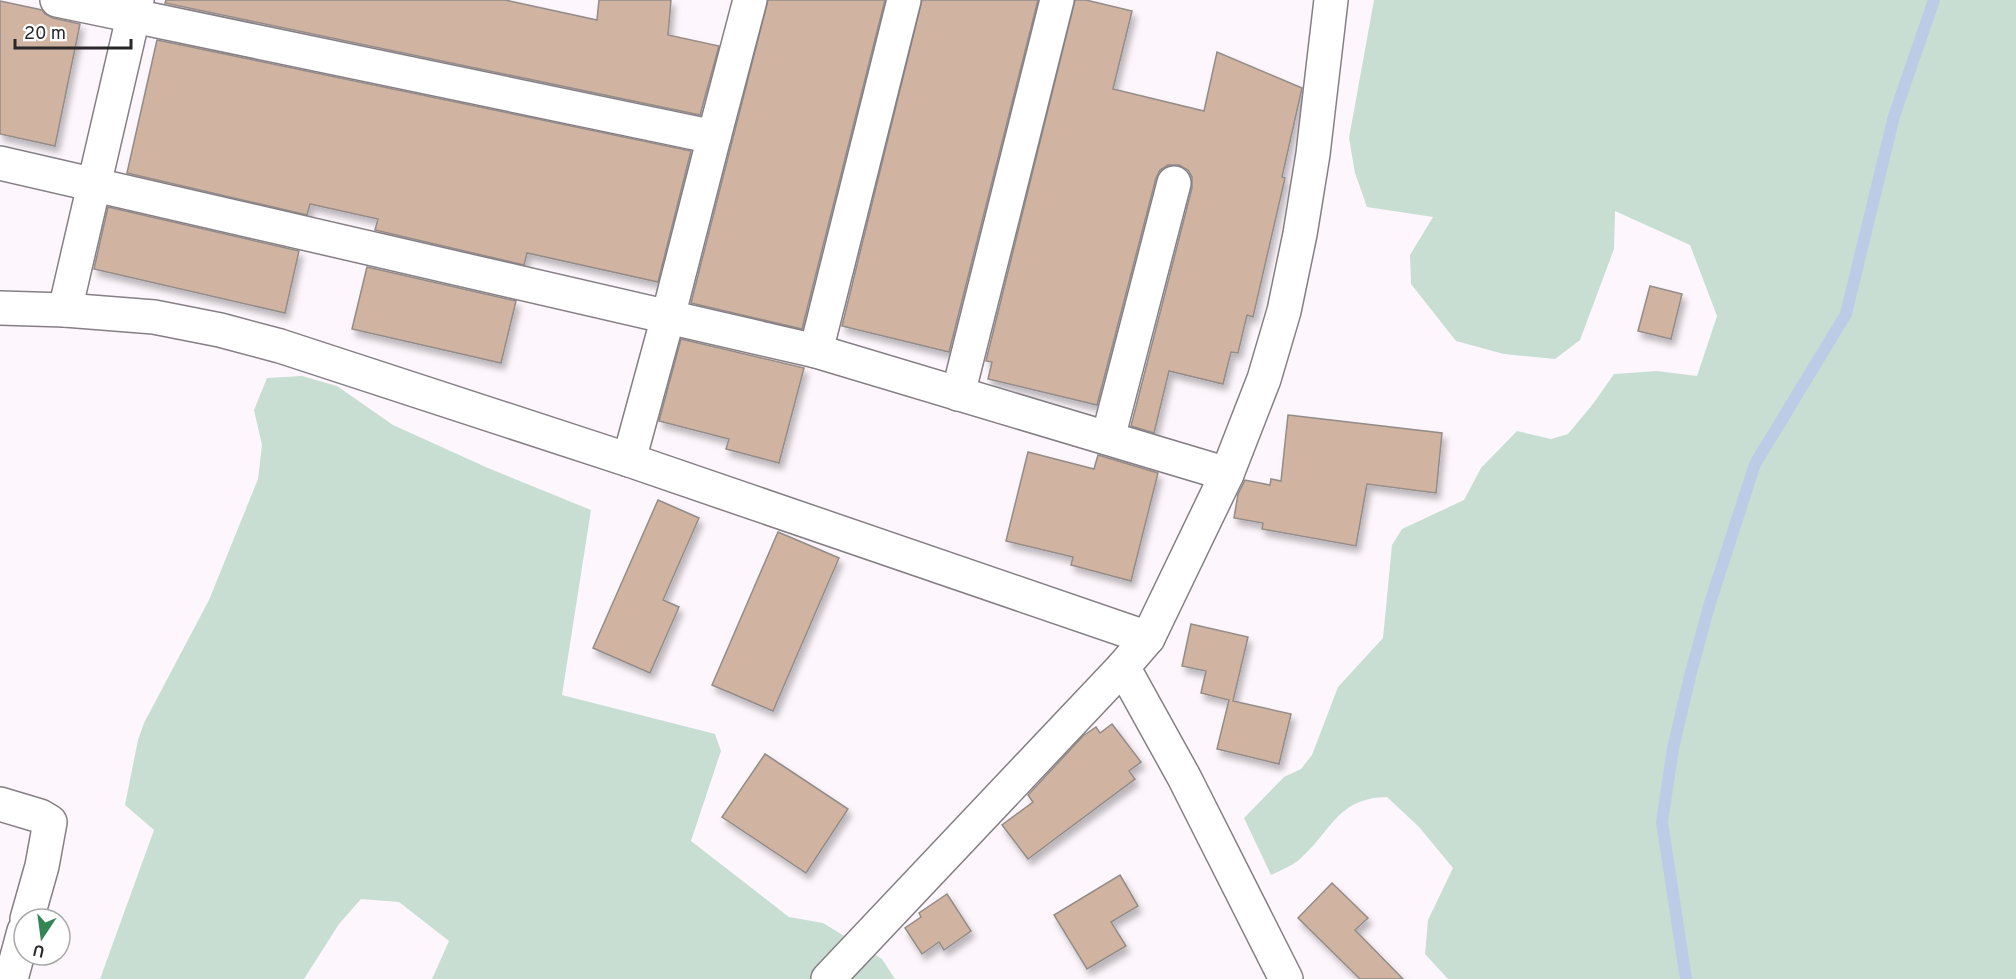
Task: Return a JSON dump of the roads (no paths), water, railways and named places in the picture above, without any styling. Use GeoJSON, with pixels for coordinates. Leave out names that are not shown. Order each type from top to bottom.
{"type":"FeatureCollection","features":[{"type":"Feature","properties":{"kind":"street"},"geometry":{"type":"LineString","coordinates":[[57,0],[135,8],[714,137]]}},
{"type":"Feature","properties":{"kind":"street"},"geometry":{"type":"LineString","coordinates":[[629,459],[750,0]]}},
{"type":"Feature","properties":{"kind":"street"},"geometry":{"type":"LineString","coordinates":[[816,351],[904,0]]}},
{"type":"Feature","properties":{"kind":"street"},"geometry":{"type":"LineString","coordinates":[[958,394],[1057,0]]}},
{"type":"Feature","properties":{"kind":"street"},"geometry":{"type":"LineString","coordinates":[[828,979],[1148,638],[1227,474],[1264,379],[1284,311],[1313,154],[1331,0]]}},
{"type":"Feature","properties":{"kind":"street"},"geometry":{"type":"LineString","coordinates":[[65,310],[135,8]]}},
{"type":"Feature","properties":{"kind":"street"},"geometry":{"type":"LineString","coordinates":[[0,163],[816,351],[1227,474]]}},
{"type":"Feature","properties":{"kind":"street"},"geometry":{"type":"LineString","coordinates":[[1108,438],[1174,183]]}},
{"type":"Feature","properties":{"kind":"street"},"geometry":{"type":"LineString","coordinates":[[0,308],[154,317],[220,330],[280,346],[629,459],[1148,638]]}},
{"type":"Feature","properties":{"kind":"street"},"geometry":{"type":"LineString","coordinates":[[1123,667],[1184,777],[1286,979]]}},
{"type":"Feature","properties":{"kind":"street"},"geometry":{"type":"LineString","coordinates":[[0,804],[40,816],[50,822],[47,844],[30,907]]}},
{"type":"Feature","properties":{"kind":"waterway"},"geometry":{"type":"LineString","coordinates":[[1686,979],[1662,822],[1673,748],[1691,672],[1710,603],[1755,464],[1846,314],[1894,116],[1934,0]]}}]}
